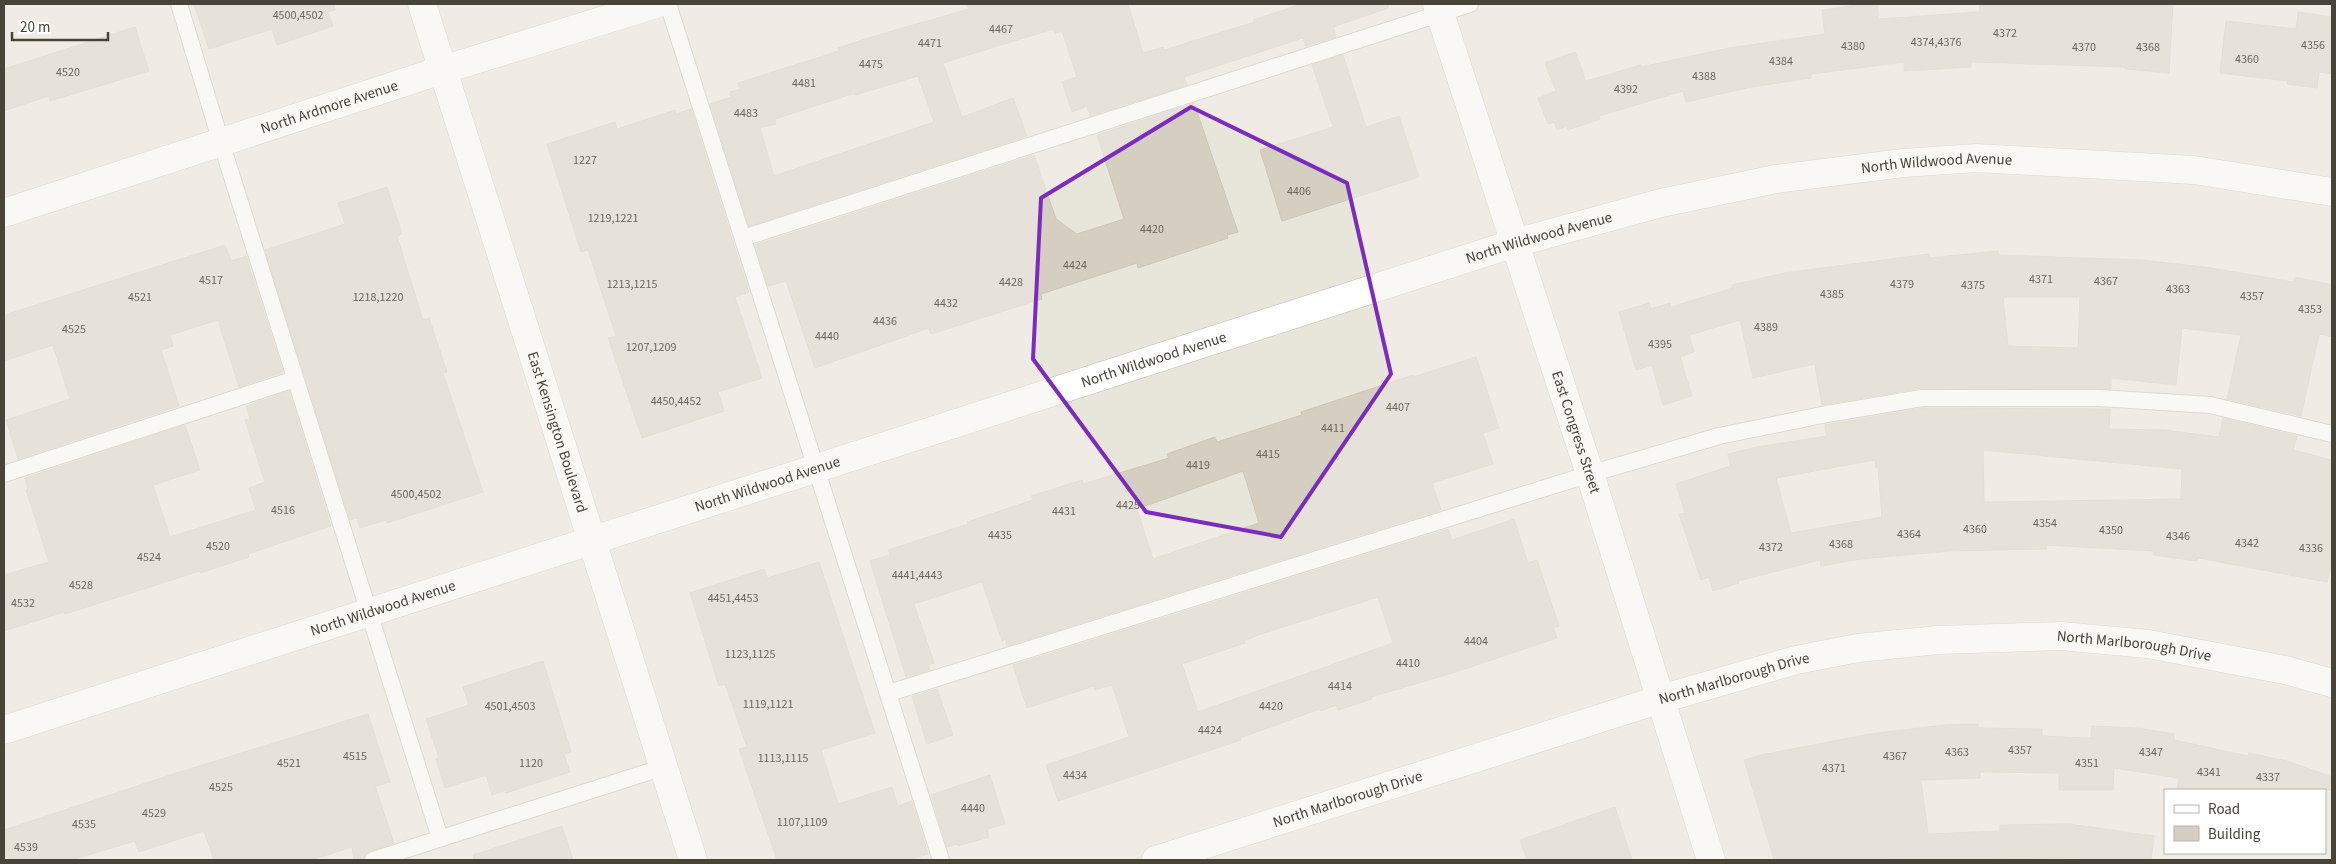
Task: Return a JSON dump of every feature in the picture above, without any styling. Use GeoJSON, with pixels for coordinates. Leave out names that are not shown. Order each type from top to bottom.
{"type":"FeatureCollection","features":[{"type":"Feature","properties":{"kind":"street","name":"East Kensington Boulevard"},"geometry":{"type":"LineString","coordinates":[[422,4],[693,860]]}},
{"type":"Feature","properties":{"kind":"street","name":"North Ardmore Avenue"},"geometry":{"type":"LineString","coordinates":[[4,213],[442,70],[656,4]]}},
{"type":"Feature","properties":{"kind":"street","name":"East Congress Street"},"geometry":{"type":"LineString","coordinates":[[1439,9],[1662,699],[1711,860]]}},
{"type":"Feature","properties":{"kind":"street","name":"North Wildwood Avenue"},"geometry":{"type":"LineString","coordinates":[[4,730],[1515,243],[1661,203],[1776,179],[1903,162],[1977,158],[2194,170],[2332,192]]}},
{"type":"Feature","properties":{"kind":"street","name":"North Marlborough Drive"},"geometry":{"type":"LineString","coordinates":[[1156,860],[1662,699],[1796,660],[1858,648],[1938,640],[2061,636],[2148,644],[2285,670],[2332,683]]}},
{"type":"Feature","properties":{"kind":"lane"},"geometry":{"type":"LineString","coordinates":[[179,4],[220,142],[440,838]]}},
{"type":"Feature","properties":{"kind":"lane"},"geometry":{"type":"LineString","coordinates":[[668,4],[941,860]]}},
{"type":"Feature","properties":{"kind":"lane"},"geometry":{"type":"LineString","coordinates":[[743,238],[1439,9],[1470,4]]}},
{"type":"Feature","properties":{"kind":"lane"},"geometry":{"type":"LineString","coordinates":[[4,474],[295,379]]}},
{"type":"Feature","properties":{"kind":"lane"},"geometry":{"type":"LineString","coordinates":[[889,694],[1590,474],[1719,436],[1827,414],[1922,398],[2099,398],[2210,405],[2332,434]]}},
{"type":"Feature","properties":{"kind":"lane"},"geometry":{"type":"LineString","coordinates":[[373,860],[664,767]]}},
{"type":"Feature","properties":{"kind":"highlighted area"},"geometry":{"type":"Polygon","coordinates":[[[1191,107],[1347,183],[1391,374],[1281,537],[1146,512],[1033,359],[1041,198],[1191,107]]]}},
{"type":"Feature","properties":{"kind":"shaded area"},"geometry":{"type":"Polygon","coordinates":[[[4,4],[2332,4],[2332,860],[4,860],[4,4]]]}},
{"type":"Feature","properties":{"kind":"building"},"geometry":{"type":"Polygon","coordinates":[[[194,4],[334,4],[335,10],[328,12],[333,26],[277,45],[272,29],[209,49],[194,4]]]}},
{"type":"Feature","properties":{"kind":"building"},"geometry":{"type":"Polygon","coordinates":[[[967,4],[1128,4],[1143,53],[1163,47],[1164,50],[1254,22],[1253,20],[1302,4],[1388,4],[1388,8],[1333,27],[1336,37],[1306,46],[1303,38],[1184,77],[1187,85],[1090,116],[1087,106],[1072,112],[1062,82],[1077,77],[1062,31],[1055,33],[1053,29],[943,63],[962,117],[1013,98],[1027,136],[749,226],[710,104],[731,97],[730,92],[740,89],[738,83],[839,51],[838,48],[868,38],[969,9],[967,4]],[[918,76],[855,95],[855,93],[775,119],[776,124],[760,128],[774,176],[934,122],[918,76]]]}},
{"type":"Feature","properties":{"kind":"building"},"geometry":{"type":"Polygon","coordinates":[[[1850,4],[1877,4],[1879,19],[1979,12],[1980,4],[2173,4],[2169,73],[2125,69],[2125,67],[1971,62],[1971,67],[1904,71],[1904,62],[1811,74],[1811,78],[1751,87],[1686,102],[1683,91],[1599,116],[1600,119],[1568,130],[1567,126],[1557,130],[1554,122],[1548,124],[1538,98],[1556,91],[1545,63],[1575,52],[1586,81],[1641,65],[1641,67],[1729,48],[1825,34],[1822,10],[1851,6],[1850,4]]]}},
{"type":"Feature","properties":{"kind":"building"},"geometry":{"type":"Polygon","coordinates":[[[2298,12],[2332,17],[2332,74],[2319,72],[2317,88],[2287,84],[2288,81],[2220,73],[2226,21],[2296,29],[2298,12]]]}},
{"type":"Feature","properties":{"kind":"building"},"geometry":{"type":"Polygon","coordinates":[[[135,27],[149,71],[50,101],[49,96],[4,111],[4,69],[135,27]]]}},
{"type":"Feature","properties":{"kind":"building"},"geometry":{"type":"Polygon","coordinates":[[[1343,55],[1366,127],[1399,116],[1419,177],[1282,221],[1260,150],[1333,127],[1312,65],[1343,55]]]}},
{"type":"Feature","properties":{"kind":"building"},"geometry":{"type":"Polygon","coordinates":[[[1194,103],[1238,232],[1227,235],[1228,238],[1138,268],[1137,263],[1041,294],[1042,299],[931,334],[929,328],[815,368],[786,281],[768,286],[755,245],[1034,155],[1056,219],[1077,234],[1124,219],[1097,135],[1194,103]]]}},
{"type":"Feature","properties":{"kind":"building"},"geometry":{"type":"Polygon","coordinates":[[[691,109],[749,292],[735,297],[762,378],[718,392],[724,411],[642,438],[608,338],[616,336],[588,250],[581,252],[547,144],[615,122],[617,129],[675,110],[676,114],[691,109]]]}},
{"type":"Feature","properties":{"kind":"building"},"geometry":{"type":"Polygon","coordinates":[[[387,187],[402,234],[397,236],[423,320],[429,318],[447,372],[443,373],[483,492],[387,523],[386,520],[360,528],[357,518],[350,520],[265,250],[345,224],[338,203],[387,187]]]}},
{"type":"Feature","properties":{"kind":"building"},"geometry":{"type":"Polygon","coordinates":[[[225,245],[231,261],[246,256],[283,372],[239,387],[218,320],[170,335],[173,346],[161,350],[179,406],[18,459],[6,420],[70,399],[53,345],[4,361],[4,315],[225,245]]]}},
{"type":"Feature","properties":{"kind":"building"},"geometry":{"type":"Polygon","coordinates":[[[1998,251],[1999,255],[2141,260],[2205,267],[2293,282],[2295,277],[2332,285],[2332,337],[2319,334],[2301,416],[2227,399],[2241,335],[2182,328],[2176,385],[2111,378],[2111,389],[1922,388],[1822,405],[1815,364],[1753,378],[1740,320],[1689,335],[1694,352],[1680,357],[1692,396],[1663,405],[1652,365],[1636,370],[1619,312],[1649,303],[1651,309],[1670,303],[1671,307],[1733,288],[1732,285],[1784,273],[1929,254],[1929,258],[1998,251]],[[2003,297],[2008,346],[2078,348],[2080,297],[2003,297]]]}},
{"type":"Feature","properties":{"kind":"building"},"geometry":{"type":"Polygon","coordinates":[[[1476,357],[1499,428],[1483,433],[1493,464],[1432,483],[1441,510],[1007,646],[1006,639],[1002,641],[982,582],[914,604],[934,663],[928,665],[930,670],[906,677],[870,561],[890,555],[888,550],[1033,500],[1031,496],[1082,480],[1083,484],[1169,458],[1167,454],[1215,437],[1217,442],[1302,415],[1301,412],[1413,375],[1413,377],[1476,357]],[[1243,471],[1137,509],[1153,559],[1259,523],[1243,471]]]}},
{"type":"Feature","properties":{"kind":"building"},"geometry":{"type":"Polygon","coordinates":[[[289,391],[331,526],[248,554],[249,557],[200,573],[200,571],[65,614],[64,612],[4,631],[4,575],[49,562],[26,490],[28,490],[25,478],[185,425],[200,470],[153,485],[170,537],[256,510],[249,488],[265,482],[245,420],[250,419],[246,406],[289,391]]]}},
{"type":"Feature","properties":{"kind":"building"},"geometry":{"type":"Polygon","coordinates":[[[1923,408],[2110,409],[2109,429],[2165,430],[2219,437],[2223,418],[2297,436],[2293,450],[2332,460],[2332,561],[2327,582],[2198,558],[2197,561],[2153,555],[2153,551],[2046,545],[2046,549],[1949,551],[1861,559],[1821,566],[1820,560],[1738,581],[1739,583],[1713,591],[1709,577],[1701,580],[1679,514],[1685,513],[1676,484],[1730,466],[1728,454],[1757,447],[1827,436],[1825,425],[1923,408]],[[1983,450],[1984,502],[2181,499],[2182,469],[1983,450]],[[1875,460],[1776,478],[1791,533],[1882,517],[1878,467],[1876,468],[1875,460]]]}},
{"type":"Feature","properties":{"kind":"building"},"geometry":{"type":"Polygon","coordinates":[[[1514,519],[1528,563],[1537,560],[1559,626],[1553,628],[1557,638],[1456,672],[1371,697],[1372,699],[1338,710],[1336,705],[1321,711],[1320,709],[1240,738],[1241,740],[1058,801],[1046,765],[1129,737],[1112,685],[1095,690],[1094,686],[1027,708],[1013,665],[1448,529],[1452,540],[1514,519]],[[1378,597],[1261,634],[1244,641],[1245,643],[1182,664],[1198,712],[1393,643],[1378,597]]]}},
{"type":"Feature","properties":{"kind":"building"},"geometry":{"type":"Polygon","coordinates":[[[819,562],[875,733],[821,750],[838,804],[892,787],[898,806],[912,801],[928,854],[908,860],[777,860],[739,749],[747,747],[725,684],[719,686],[690,593],[764,569],[767,578],[819,562]]]}},
{"type":"Feature","properties":{"kind":"building"},"geometry":{"type":"Polygon","coordinates":[[[543,661],[571,752],[564,754],[570,772],[506,793],[506,790],[492,795],[486,775],[445,788],[436,759],[439,758],[426,719],[469,705],[463,687],[543,661]]]}},
{"type":"Feature","properties":{"kind":"building"},"geometry":{"type":"Polygon","coordinates":[[[937,689],[953,735],[927,744],[912,696],[937,689]]]}},
{"type":"Feature","properties":{"kind":"building"},"geometry":{"type":"Polygon","coordinates":[[[368,714],[390,782],[375,786],[394,843],[370,851],[365,854],[363,860],[354,860],[352,847],[311,860],[214,860],[204,831],[139,852],[135,841],[71,860],[4,860],[4,830],[170,775],[368,714]]]}},
{"type":"Feature","properties":{"kind":"building"},"geometry":{"type":"Polygon","coordinates":[[[1978,724],[1978,728],[2042,729],[2042,736],[2091,738],[2092,726],[2137,728],[2174,734],[2174,740],[2248,756],[2249,753],[2287,761],[2332,777],[2332,790],[2177,789],[2179,778],[2114,768],[2113,790],[2059,790],[2059,773],[1980,772],[1980,778],[1921,780],[1928,834],[2000,831],[2000,825],[2069,824],[2154,836],[2151,860],[2080,860],[2080,858],[1774,860],[1744,760],[1870,734],[1944,725],[1978,724]]]}},
{"type":"Feature","properties":{"kind":"building"},"geometry":{"type":"Polygon","coordinates":[[[990,775],[1005,824],[987,829],[989,837],[958,846],[957,844],[947,847],[931,795],[990,775]]]}},
{"type":"Feature","properties":{"kind":"building"},"geometry":{"type":"Polygon","coordinates":[[[1615,807],[1632,860],[1527,860],[1520,840],[1615,807]]]}},
{"type":"Feature","properties":{"kind":"building"},"geometry":{"type":"Polygon","coordinates":[[[562,826],[573,860],[474,860],[473,855],[562,826]]]}}]}
